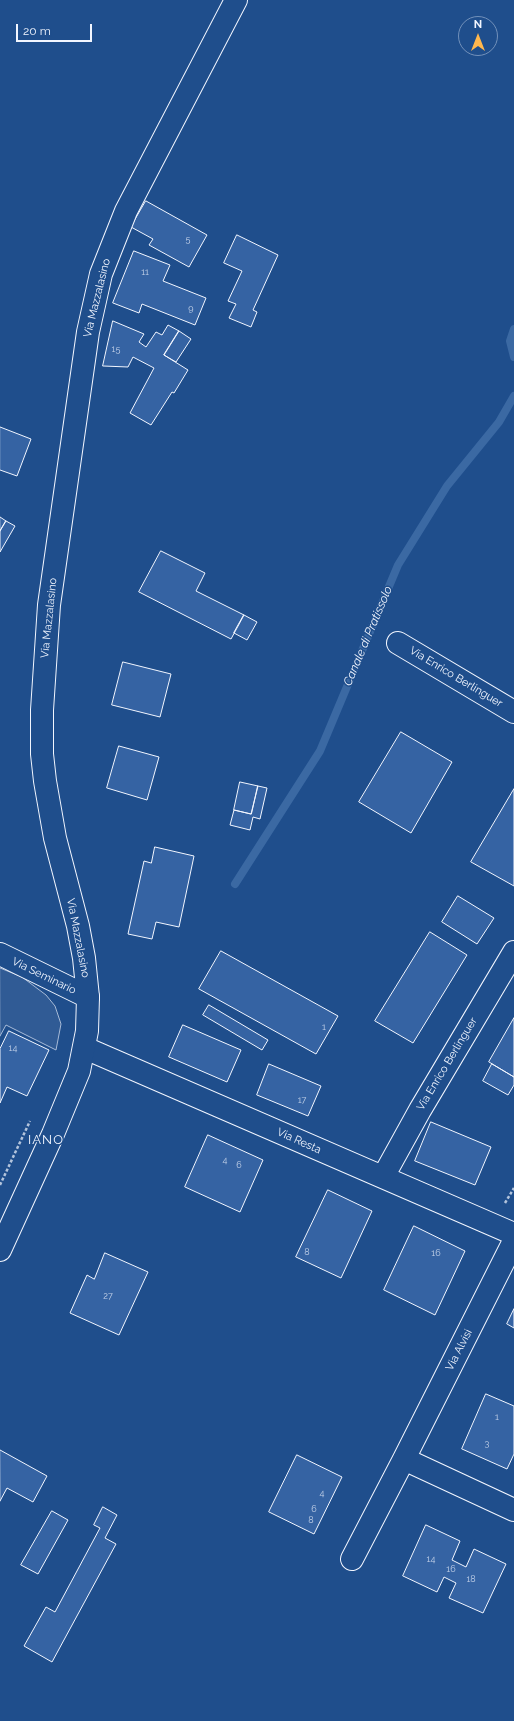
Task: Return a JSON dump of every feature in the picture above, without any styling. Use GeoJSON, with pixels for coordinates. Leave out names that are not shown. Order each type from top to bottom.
{"type":"FeatureCollection","features":[{"type":"Feature","properties":{"kind":"street","name":"Via Mazzalasino"},"geometry":{"type":"LineString","coordinates":[[0,1250],[53,1134],[79,1071],[85,1048],[87,1031],[88,997],[84,958],[78,926],[61,864],[49,807],[42,754],[42,710],[49,605],[88,332],[101,274],[126,211],[236,0]]}},
{"type":"Feature","properties":{"kind":"street","name":"Via Enrico Berlinguer"},"geometry":{"type":"LineString","coordinates":[[398,643],[514,712]]}},
{"type":"Feature","properties":{"kind":"street","name":"Via Enrico Berlinguer"},"geometry":{"type":"LineString","coordinates":[[383,1177],[420,1110],[514,952]]}},
{"type":"Feature","properties":{"kind":"street","name":"Via Seminario"},"geometry":{"type":"LineString","coordinates":[[0,954],[88,997]]}},
{"type":"Feature","properties":{"kind":"street","name":"Via Resta"},"geometry":{"type":"LineString","coordinates":[[85,1048],[514,1234]]}},
{"type":"Feature","properties":{"kind":"street","name":"Via Alvisi"},"geometry":{"type":"LineString","coordinates":[[352,1559],[514,1241]]}},
{"type":"Feature","properties":{"kind":"street"},"geometry":{"type":"LineString","coordinates":[[404,1459],[514,1510]]}},
{"type":"Feature","properties":{"kind":"shaded area"},"geometry":{"type":"Polygon","coordinates":[[[0,968],[22,977],[46,995],[55,1006],[61,1024],[56,1050],[6,1025],[0,1036],[0,968]]]}},
{"type":"Feature","properties":{"kind":"building"},"geometry":{"type":"Polygon","coordinates":[[[146,201],[207,235],[189,267],[149,245],[153,239],[131,227],[146,201]]]}},
{"type":"Feature","properties":{"kind":"building"},"geometry":{"type":"Polygon","coordinates":[[[237,235],[278,255],[253,310],[257,312],[251,327],[229,318],[236,304],[228,301],[242,271],[224,263],[237,235]]]}},
{"type":"Feature","properties":{"kind":"building"},"geometry":{"type":"Polygon","coordinates":[[[134,251],[170,265],[163,281],[206,298],[195,325],[142,304],[139,313],[113,303],[134,251]]]}},
{"type":"Feature","properties":{"kind":"building"},"geometry":{"type":"Polygon","coordinates":[[[113,321],[144,334],[139,342],[146,347],[156,332],[162,335],[168,325],[179,331],[164,355],[188,370],[174,393],[172,392],[151,425],[130,413],[154,368],[133,357],[128,367],[103,366],[113,321]]]}},
{"type":"Feature","properties":{"kind":"building"},"geometry":{"type":"Polygon","coordinates":[[[179,331],[191,339],[176,362],[164,355],[179,331]]]}},
{"type":"Feature","properties":{"kind":"building"},"geometry":{"type":"Polygon","coordinates":[[[0,427],[31,439],[17,476],[0,470],[0,427]]]}},
{"type":"Feature","properties":{"kind":"building"},"geometry":{"type":"Polygon","coordinates":[[[0,517],[6,521],[0,531],[0,517]]]}},
{"type":"Feature","properties":{"kind":"building"},"geometry":{"type":"Polygon","coordinates":[[[6,521],[15,526],[0,552],[0,531],[6,521]]]}},
{"type":"Feature","properties":{"kind":"building"},"geometry":{"type":"Polygon","coordinates":[[[161,551],[205,573],[196,591],[244,615],[231,639],[139,592],[161,551]]]}},
{"type":"Feature","properties":{"kind":"building"},"geometry":{"type":"Polygon","coordinates":[[[244,615],[257,622],[247,640],[234,633],[244,615]]]}},
{"type":"Feature","properties":{"kind":"building"},"geometry":{"type":"Polygon","coordinates":[[[123,662],[171,674],[160,717],[112,705],[123,662]]]}},
{"type":"Feature","properties":{"kind":"building"},"geometry":{"type":"Polygon","coordinates":[[[401,732],[452,762],[411,833],[359,802],[401,732]]]}},
{"type":"Feature","properties":{"kind":"building"},"geometry":{"type":"Polygon","coordinates":[[[119,746],[159,757],[147,800],[107,788],[119,746]]]}},
{"type":"Feature","properties":{"kind":"building"},"geometry":{"type":"Polygon","coordinates":[[[240,782],[258,786],[251,814],[234,810],[240,782]]]}},
{"type":"Feature","properties":{"kind":"building"},"geometry":{"type":"Polygon","coordinates":[[[258,786],[267,788],[260,819],[253,817],[250,830],[230,825],[234,810],[251,814],[258,786]]]}},
{"type":"Feature","properties":{"kind":"building"},"geometry":{"type":"Polygon","coordinates":[[[514,789],[514,886],[471,862],[514,789]]]}},
{"type":"Feature","properties":{"kind":"building"},"geometry":{"type":"Polygon","coordinates":[[[155,847],[194,856],[179,927],[156,922],[152,939],[128,934],[144,861],[151,863],[155,847]]]}},
{"type":"Feature","properties":{"kind":"building"},"geometry":{"type":"Polygon","coordinates":[[[458,896],[494,918],[477,944],[442,922],[458,896]]]}},
{"type":"Feature","properties":{"kind":"building"},"geometry":{"type":"Polygon","coordinates":[[[430,932],[467,955],[413,1043],[375,1021],[430,932]]]}},
{"type":"Feature","properties":{"kind":"building"},"geometry":{"type":"Polygon","coordinates":[[[221,951],[338,1016],[316,1054],[199,989],[221,951]]]}},
{"type":"Feature","properties":{"kind":"building"},"geometry":{"type":"Polygon","coordinates":[[[209,1005],[268,1040],[262,1050],[203,1015],[209,1005]]]}},
{"type":"Feature","properties":{"kind":"building"},"geometry":{"type":"Polygon","coordinates":[[[514,1018],[514,1077],[489,1062],[514,1018]]]}},
{"type":"Feature","properties":{"kind":"building"},"geometry":{"type":"Polygon","coordinates":[[[183,1025],[241,1050],[227,1082],[169,1057],[183,1025]]]}},
{"type":"Feature","properties":{"kind":"building"},"geometry":{"type":"Polygon","coordinates":[[[9,1031],[49,1050],[27,1096],[7,1087],[0,1103],[0,1049],[9,1031]]]}},
{"type":"Feature","properties":{"kind":"building"},"geometry":{"type":"Polygon","coordinates":[[[269,1064],[321,1086],[308,1116],[257,1095],[269,1064]]]}},
{"type":"Feature","properties":{"kind":"building"},"geometry":{"type":"Polygon","coordinates":[[[492,1064],[514,1077],[514,1085],[508,1095],[483,1081],[492,1064]]]}},
{"type":"Feature","properties":{"kind":"building"},"geometry":{"type":"Polygon","coordinates":[[[431,1122],[491,1147],[475,1185],[415,1161],[431,1122]]]}},
{"type":"Feature","properties":{"kind":"building"},"geometry":{"type":"Polygon","coordinates":[[[208,1135],[263,1160],[240,1212],[185,1187],[208,1135]]]}},
{"type":"Feature","properties":{"kind":"building"},"geometry":{"type":"Polygon","coordinates":[[[328,1190],[372,1211],[341,1278],[296,1257],[328,1190]]]}},
{"type":"Feature","properties":{"kind":"building"},"geometry":{"type":"Polygon","coordinates":[[[414,1226],[465,1251],[435,1315],[384,1290],[414,1226]]]}},
{"type":"Feature","properties":{"kind":"building"},"geometry":{"type":"Polygon","coordinates":[[[105,1253],[148,1272],[119,1335],[70,1313],[87,1275],[94,1279],[105,1253]]]}},
{"type":"Feature","properties":{"kind":"building"},"geometry":{"type":"Polygon","coordinates":[[[514,1309],[514,1328],[507,1324],[514,1309]]]}},
{"type":"Feature","properties":{"kind":"building"},"geometry":{"type":"Polygon","coordinates":[[[486,1394],[514,1406],[514,1454],[507,1469],[462,1449],[486,1394]]]}},
{"type":"Feature","properties":{"kind":"building"},"geometry":{"type":"Polygon","coordinates":[[[0,1450],[47,1476],[33,1502],[7,1488],[0,1501],[0,1450]]]}},
{"type":"Feature","properties":{"kind":"building"},"geometry":{"type":"Polygon","coordinates":[[[297,1455],[342,1477],[314,1534],[269,1512],[297,1455]]]}},
{"type":"Feature","properties":{"kind":"building"},"geometry":{"type":"Polygon","coordinates":[[[103,1507],[117,1515],[105,1538],[116,1544],[52,1662],[24,1646],[46,1607],[55,1612],[100,1528],[94,1525],[103,1507]]]}},
{"type":"Feature","properties":{"kind":"building"},"geometry":{"type":"Polygon","coordinates":[[[52,1511],[68,1520],[38,1574],[21,1565],[52,1511]]]}},
{"type":"Feature","properties":{"kind":"building"},"geometry":{"type":"Polygon","coordinates":[[[426,1525],[460,1541],[452,1560],[466,1567],[474,1549],[506,1564],[483,1613],[449,1598],[456,1583],[444,1577],[437,1592],[403,1576],[426,1525]]]}},
{"type":"Feature","properties":{"kind":"waterway","name":"Canale di Pratissolo"},"geometry":{"type":"LineString","coordinates":[[514,329],[510,341],[514,357]]}},
{"type":"Feature","properties":{"kind":"waterway","name":"Canale di Pratissolo"},"geometry":{"type":"LineString","coordinates":[[235,884],[320,751],[398,565],[447,486],[499,422],[514,396]]}},
{"type":"Feature","properties":{"kind":"district","name":"IANO"},"geometry":{"type":"Point","coordinates":[46,1140]}}]}
